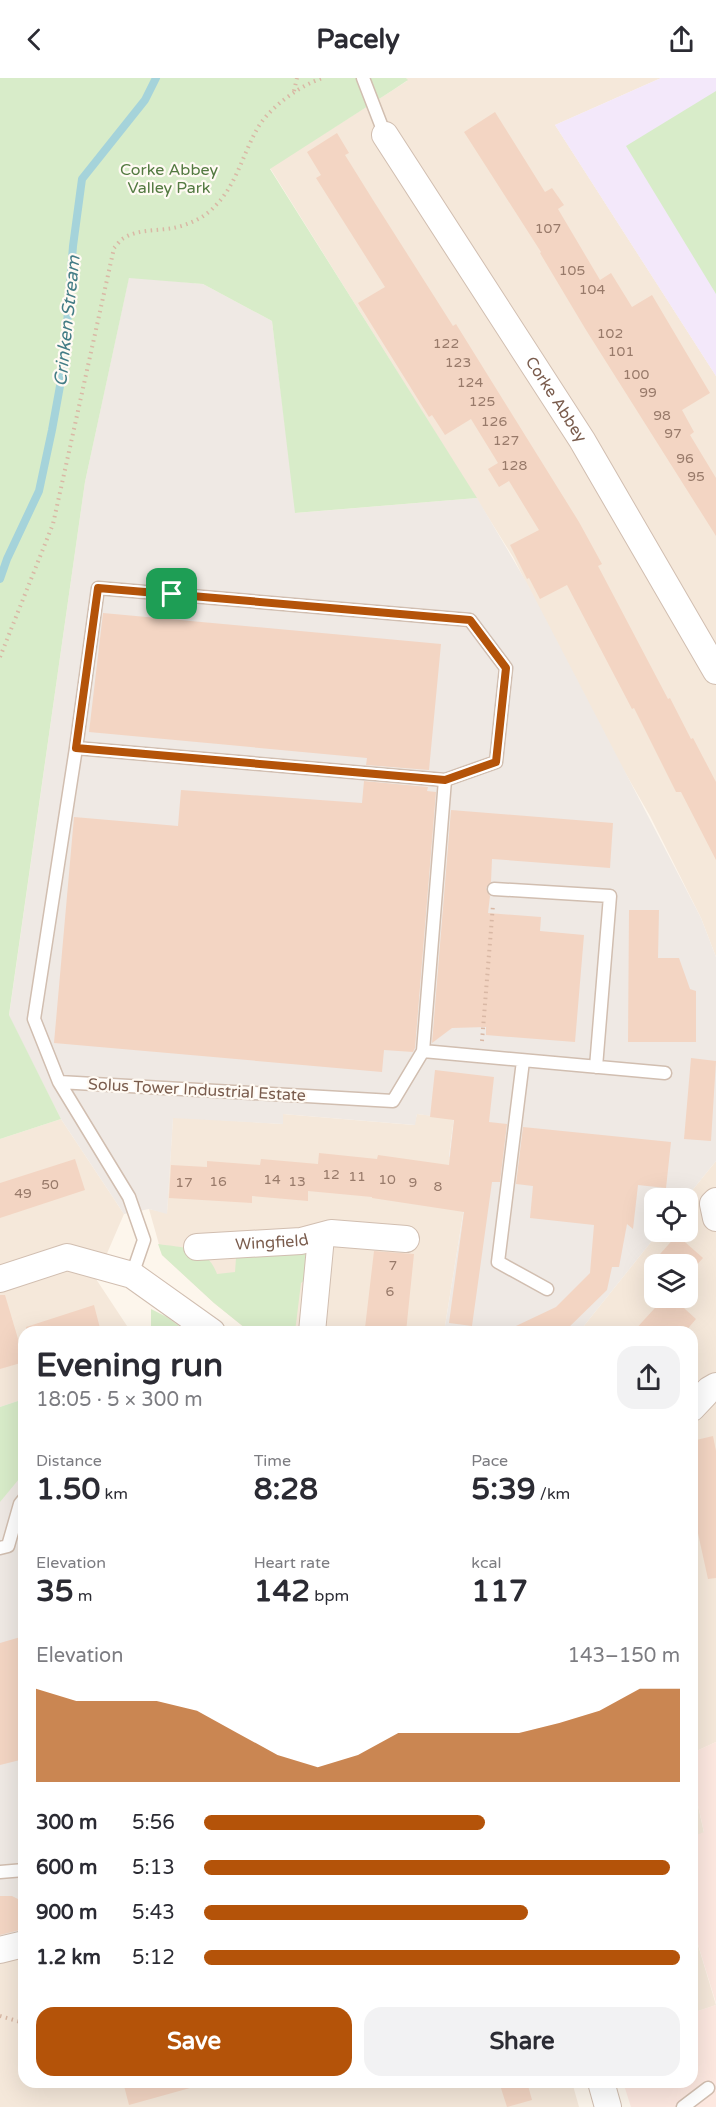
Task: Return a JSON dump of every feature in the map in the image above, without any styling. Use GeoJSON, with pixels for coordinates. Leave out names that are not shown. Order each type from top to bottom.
{"type":"FeatureCollection","features":[{"type":"Feature","properties":{"kind":"street","name":"Corke Abbey"},"geometry":{"type":"LineString","coordinates":[[385,135],[582,440],[716,671]]}},
{"type":"Feature","properties":{"kind":"street"},"geometry":{"type":"LineString","coordinates":[[716,1201],[713,1204],[716,1218]]}},
{"type":"Feature","properties":{"kind":"street","name":"Wingfield"},"geometry":{"type":"LineString","coordinates":[[214,1254],[301,1241],[332,1233],[406,1239]]}},
{"type":"Feature","properties":{"kind":"street","name":"Wingfield"},"geometry":{"type":"LineString","coordinates":[[313,1326],[321,1237]]}},
{"type":"Feature","properties":{"kind":"street"},"geometry":{"type":"LineString","coordinates":[[0,1279],[67,1257],[132,1275],[204,1326]]}},
{"type":"Feature","properties":{"kind":"street"},"geometry":{"type":"LineString","coordinates":[[698,1402],[716,1386]]}},
{"type":"Feature","properties":{"kind":"street"},"geometry":{"type":"LineString","coordinates":[[0,1950],[18,1946]]}},
{"type":"Feature","properties":{"kind":"street"},"geometry":{"type":"LineString","coordinates":[[603,2088],[608,2107]]}},
{"type":"Feature","properties":{"kind":"lane"},"geometry":{"type":"LineString","coordinates":[[363,78],[385,135]]}},
{"type":"Feature","properties":{"kind":"lane"},"geometry":{"type":"LineString","coordinates":[[59,1082],[34,1019],[98,588],[470,620],[506,668],[496,762],[445,780],[76,748]]}},
{"type":"Feature","properties":{"kind":"lane"},"geometry":{"type":"LineString","coordinates":[[445,780],[423,1051],[665,1073]]}},
{"type":"Feature","properties":{"kind":"lane"},"geometry":{"type":"LineString","coordinates":[[494,889],[610,896],[596,1067]]}},
{"type":"Feature","properties":{"kind":"lane","name":"Solus Tower Industrial Estate"},"geometry":{"type":"LineString","coordinates":[[59,1082],[393,1101],[423,1051]]}},
{"type":"Feature","properties":{"kind":"lane"},"geometry":{"type":"LineString","coordinates":[[523,1061],[498,1262],[547,1289]]}},
{"type":"Feature","properties":{"kind":"lane","name":"Solus Tower Industrial Estate"},"geometry":{"type":"LineString","coordinates":[[59,1082],[129,1197],[144,1240],[132,1275]]}},
{"type":"Feature","properties":{"kind":"lane"},"geometry":{"type":"LineString","coordinates":[[0,1548],[8,1546],[18,1511]]}},
{"type":"Feature","properties":{"kind":"lane"},"geometry":{"type":"LineString","coordinates":[[0,1872],[18,1870]]}},
{"type":"Feature","properties":{"kind":"lane"},"geometry":{"type":"LineString","coordinates":[[683,2107],[708,2088]]}},
{"type":"Feature","properties":{"kind":"path"},"geometry":{"type":"LineString","coordinates":[[294,91],[297,78]]}},
{"type":"Feature","properties":{"kind":"path"},"geometry":{"type":"LineString","coordinates":[[0,657],[53,524],[114,248],[124,238],[143,231],[174,228],[200,219],[218,204],[237,174],[257,128],[294,91],[323,78]]}},
{"type":"Feature","properties":{"kind":"path"},"geometry":{"type":"LineString","coordinates":[[481,1057],[494,889]]}},
{"type":"Feature","properties":{"kind":"path"},"geometry":{"type":"LineString","coordinates":[[0,2016],[18,2021]]}},
{"type":"Feature","properties":{"kind":"shaded area"},"geometry":{"type":"Polygon","coordinates":[[[406,78],[661,78],[555,125],[716,376],[716,957],[701,918],[650,816],[607,741],[513,557],[270,168],[407,81],[406,78]]]}},
{"type":"Feature","properties":{"kind":"shaded area"},"geometry":{"type":"Polygon","coordinates":[[[661,78],[716,78],[716,376],[555,125],[661,78]]]}},
{"type":"Feature","properties":{"kind":"shaded area"},"geometry":{"type":"Polygon","coordinates":[[[129,277],[203,284],[272,321],[296,513],[477,498],[527,583],[701,918],[716,957],[716,1161],[694,1188],[644,1188],[644,1242],[651,1242],[584,1326],[445,1326],[469,1178],[463,1157],[449,1157],[454,1119],[417,1114],[415,1125],[283,1114],[283,1124],[173,1118],[167,1214],[149,1209],[124,1214],[61,1119],[9,1016],[85,482],[129,277]]]}},
{"type":"Feature","properties":{"kind":"shaded area"},"geometry":{"type":"Polygon","coordinates":[[[283,1114],[414,1125],[417,1114],[454,1118],[449,1156],[463,1157],[469,1177],[445,1326],[243,1326],[162,1255],[149,1209],[167,1213],[173,1117],[283,1124],[283,1114]]]}},
{"type":"Feature","properties":{"kind":"shaded area"},"geometry":{"type":"Polygon","coordinates":[[[61,1119],[124,1214],[96,1279],[127,1326],[18,1326],[18,1401],[0,1407],[0,1139],[61,1119]]]}},
{"type":"Feature","properties":{"kind":"shaded area"},"geometry":{"type":"Polygon","coordinates":[[[716,1161],[716,1742],[698,1750],[698,1326],[584,1326],[651,1242],[698,1242],[698,1188],[694,1188],[716,1161]]]}},
{"type":"Feature","properties":{"kind":"shaded area"},"geometry":{"type":"Polygon","coordinates":[[[18,1401],[18,1932],[0,1936],[0,1407],[18,1401]]]}},
{"type":"Feature","properties":{"kind":"shaded area"},"geometry":{"type":"Polygon","coordinates":[[[716,1742],[716,2003],[698,1944],[698,1834],[704,1832],[698,1806],[698,1750],[716,1742]]]}},
{"type":"Feature","properties":{"kind":"shaded area"},"geometry":{"type":"Polygon","coordinates":[[[698,1806],[704,1833],[698,1835],[698,1806]]]}},
{"type":"Feature","properties":{"kind":"shaded area"},"geometry":{"type":"Polygon","coordinates":[[[18,1932],[18,2088],[574,2088],[579,2107],[0,2107],[0,1936],[18,1932]]]}},
{"type":"Feature","properties":{"kind":"shaded area"},"geometry":{"type":"Polygon","coordinates":[[[698,1945],[716,2005],[698,2011],[698,1945]]]}},
{"type":"Feature","properties":{"kind":"shaded area"},"geometry":{"type":"Polygon","coordinates":[[[716,2005],[716,2107],[631,2107],[625,2088],[698,2088],[698,2011],[716,2005]]]}},
{"type":"Feature","properties":{"kind":"green space","name":"Corke Abbey Valley Park"},"geometry":{"type":"Polygon","coordinates":[[[0,78],[406,78],[408,80],[270,169],[477,498],[295,513],[272,321],[203,284],[129,278],[85,482],[9,1015],[61,1119],[0,1139],[0,78]]]}},
{"type":"Feature","properties":{"kind":"green space"},"geometry":{"type":"Polygon","coordinates":[[[716,91],[716,294],[626,146],[716,91]]]}},
{"type":"Feature","properties":{"kind":"green space"},"geometry":{"type":"Polygon","coordinates":[[[158,1244],[194,1250],[207,1258],[217,1274],[235,1272],[236,1258],[239,1254],[304,1251],[308,1253],[310,1276],[301,1283],[296,1326],[243,1326],[162,1255],[158,1244]]]}},
{"type":"Feature","properties":{"kind":"green space"},"geometry":{"type":"Polygon","coordinates":[[[151,1309],[179,1326],[151,1326],[151,1309]]]}},
{"type":"Feature","properties":{"kind":"green space"},"geometry":{"type":"Polygon","coordinates":[[[18,1401],[18,1480],[0,1502],[0,1407],[18,1401]]]}},
{"type":"Feature","properties":{"kind":"building"},"geometry":{"type":"Polygon","coordinates":[[[495,112],[545,192],[552,188],[564,205],[558,209],[600,280],[611,273],[632,307],[652,295],[710,393],[682,410],[694,432],[690,435],[716,478],[716,536],[586,330],[541,252],[464,132],[495,112]]]}},
{"type":"Feature","properties":{"kind":"building"},"geometry":{"type":"Polygon","coordinates":[[[337,133],[349,153],[345,155],[453,326],[456,324],[579,522],[602,564],[598,566],[668,699],[670,698],[716,782],[716,860],[681,792],[676,792],[634,708],[632,709],[567,585],[540,599],[529,578],[527,579],[510,545],[539,530],[509,481],[499,487],[488,469],[498,463],[471,419],[445,435],[432,415],[429,417],[358,303],[385,287],[316,178],[321,175],[307,152],[337,133]]]}},
{"type":"Feature","properties":{"kind":"building"},"geometry":{"type":"Polygon","coordinates":[[[103,613],[441,644],[429,770],[366,765],[367,758],[89,732],[103,613]]]}},
{"type":"Feature","properties":{"kind":"building"},"geometry":{"type":"Polygon","coordinates":[[[364,781],[428,787],[427,791],[436,792],[413,1052],[384,1050],[382,1072],[54,1043],[74,817],[178,826],[181,790],[362,803],[364,781]]]}},
{"type":"Feature","properties":{"kind":"building"},"geometry":{"type":"Polygon","coordinates":[[[451,810],[613,823],[610,868],[492,859],[491,882],[486,888],[490,896],[488,913],[541,917],[540,931],[584,935],[575,1042],[486,1035],[486,1027],[452,1028],[432,1043],[451,810]]]}},
{"type":"Feature","properties":{"kind":"building"},"geometry":{"type":"Polygon","coordinates":[[[629,910],[659,910],[658,958],[679,958],[690,989],[696,991],[696,1042],[628,1042],[629,910]]]}},
{"type":"Feature","properties":{"kind":"building"},"geometry":{"type":"Polygon","coordinates":[[[691,1058],[716,1061],[711,1141],[684,1139],[691,1058]]]}},
{"type":"Feature","properties":{"kind":"building"},"geometry":{"type":"Polygon","coordinates":[[[435,1070],[494,1077],[489,1122],[507,1124],[500,1182],[492,1182],[472,1326],[449,1323],[464,1212],[372,1197],[308,1191],[308,1201],[252,1196],[252,1203],[169,1198],[171,1165],[207,1167],[207,1161],[260,1165],[261,1159],[318,1164],[319,1153],[377,1159],[378,1155],[449,1165],[454,1120],[430,1117],[435,1070]]]}},
{"type":"Feature","properties":{"kind":"building"},"geometry":{"type":"Polygon","coordinates":[[[523,1127],[671,1142],[666,1188],[638,1185],[633,1229],[627,1224],[619,1267],[612,1267],[607,1290],[570,1326],[516,1326],[556,1307],[590,1273],[594,1225],[530,1218],[533,1186],[516,1184],[523,1127]]]}},
{"type":"Feature","properties":{"kind":"building"},"geometry":{"type":"Polygon","coordinates":[[[75,1159],[85,1190],[0,1218],[0,1183],[75,1159]]]}},
{"type":"Feature","properties":{"kind":"building"},"geometry":{"type":"Polygon","coordinates":[[[671,1242],[685,1242],[703,1258],[698,1264],[698,1254],[660,1254],[671,1242]]]}},
{"type":"Feature","properties":{"kind":"building"},"geometry":{"type":"Polygon","coordinates":[[[374,1251],[414,1254],[407,1326],[365,1326],[374,1251]]]}},
{"type":"Feature","properties":{"kind":"building"},"geometry":{"type":"Polygon","coordinates":[[[0,1295],[5,1295],[18,1339],[18,1364],[0,1369],[0,1295]]]}},
{"type":"Feature","properties":{"kind":"building"},"geometry":{"type":"Polygon","coordinates":[[[94,1305],[99,1326],[29,1326],[94,1305]]]}},
{"type":"Feature","properties":{"kind":"building"},"geometry":{"type":"Polygon","coordinates":[[[655,1308],[684,1308],[696,1319],[690,1326],[638,1326],[655,1308]]]}},
{"type":"Feature","properties":{"kind":"building"},"geometry":{"type":"Polygon","coordinates":[[[713,1436],[716,1451],[716,1578],[708,1579],[698,1533],[698,1440],[713,1436]]]}},
{"type":"Feature","properties":{"kind":"building"},"geometry":{"type":"Polygon","coordinates":[[[18,1638],[18,1760],[0,1765],[0,1643],[18,1638]]]}},
{"type":"Feature","properties":{"kind":"building"},"geometry":{"type":"Polygon","coordinates":[[[0,1896],[12,1896],[18,1899],[18,1930],[0,1935],[0,1896]]]}},
{"type":"Feature","properties":{"kind":"building"},"geometry":{"type":"Polygon","coordinates":[[[125,2088],[190,2088],[129,2105],[125,2088]]]}},
{"type":"Feature","properties":{"kind":"building"},"geometry":{"type":"Polygon","coordinates":[[[501,2088],[529,2088],[532,2100],[507,2107],[501,2088]]]}},
{"type":"Feature","properties":{"kind":"waterway","name":"Crinken Stream"},"geometry":{"type":"LineString","coordinates":[[0,579],[39,491],[52,430],[64,364],[73,246],[82,179],[145,100],[156,78]]}},
{"type":"Feature","properties":{"kind":"route"},"geometry":{"type":"LineString","coordinates":[[98,588],[172,594],[470,620],[506,668],[496,762],[445,780],[76,748],[98,588]]}}]}
